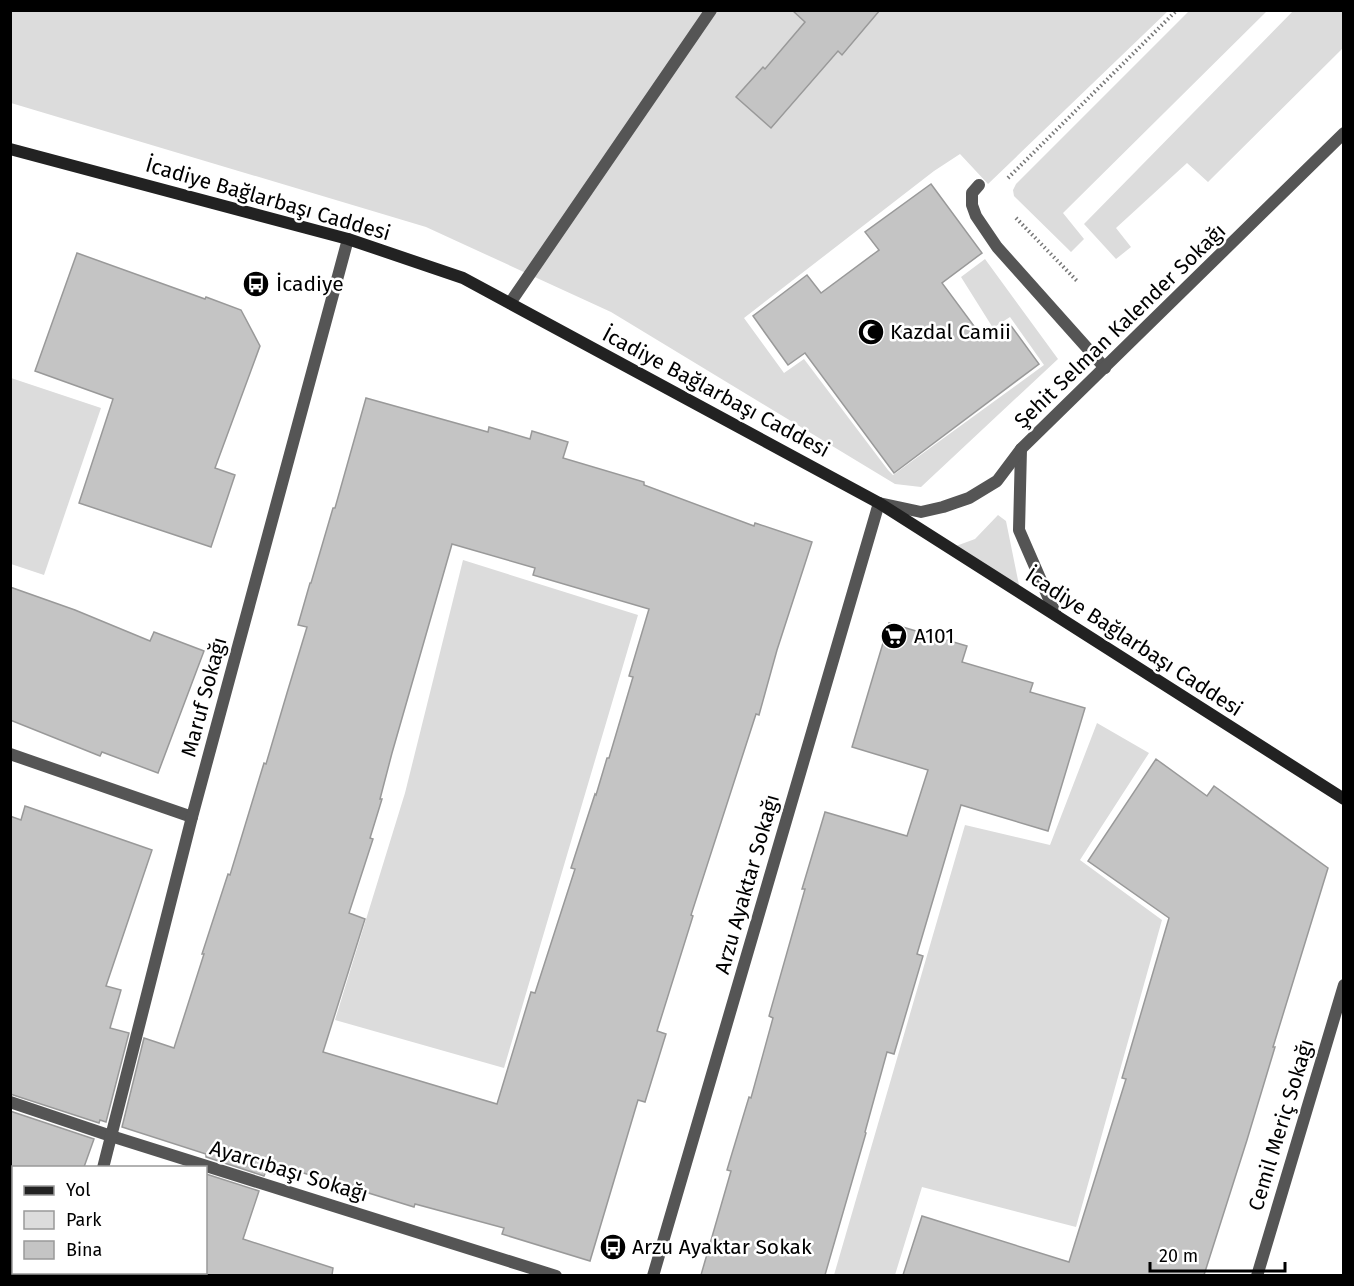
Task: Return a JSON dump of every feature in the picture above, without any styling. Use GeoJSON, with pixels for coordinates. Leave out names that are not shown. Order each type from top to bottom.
{"type":"FeatureCollection","features":[{"type":"Feature","properties":{"kind":"main road","name":"İcadiye Bağlarbaşı Caddesi"},"geometry":{"type":"LineString","coordinates":[[10,149],[348,239],[463,278],[879,503],[1344,799]]}},
{"type":"Feature","properties":{"kind":"street"},"geometry":{"type":"LineString","coordinates":[[510,303],[711,10]]}},
{"type":"Feature","properties":{"kind":"street","name":"Şehit Selman Kalender Sokağı"},"geometry":{"type":"LineString","coordinates":[[1056,615],[1019,530],[1021,449],[1344,133]]}},
{"type":"Feature","properties":{"kind":"street"},"geometry":{"type":"LineString","coordinates":[[979,185],[972,193],[975,216],[997,247],[1105,368]]}},
{"type":"Feature","properties":{"kind":"street","name":"Maruf Sokağı"},"geometry":{"type":"LineString","coordinates":[[104,1166],[192,817],[348,239]]}},
{"type":"Feature","properties":{"kind":"street"},"geometry":{"type":"LineString","coordinates":[[879,503],[921,512],[969,498],[997,481],[1021,449]]}},
{"type":"Feature","properties":{"kind":"street","name":"Arzu Ayaktar Sokağı"},"geometry":{"type":"LineString","coordinates":[[653,1275],[879,503]]}},
{"type":"Feature","properties":{"kind":"street"},"geometry":{"type":"LineString","coordinates":[[10,754],[192,817]]}},
{"type":"Feature","properties":{"kind":"street","name":"Cemil Meriç Sokağı"},"geometry":{"type":"LineString","coordinates":[[1257,1275],[1344,985]]}},
{"type":"Feature","properties":{"kind":"street","name":"Ayarcıbaşı Sokağı"},"geometry":{"type":"LineString","coordinates":[[10,1102],[111,1136],[556,1275]]}},
{"type":"Feature","properties":{"kind":"path"},"geometry":{"type":"LineString","coordinates":[[1007,179],[1178,10]]}},
{"type":"Feature","properties":{"kind":"path"},"geometry":{"type":"LineString","coordinates":[[1015,217],[1078,282]]}},
{"type":"Feature","properties":{"kind":"green space"},"geometry":{"type":"Polygon","coordinates":[[[1294,10],[1343,11],[1343,48],[1208,182],[1187,163],[1116,228],[1131,247],[1116,259],[1084,224],[1294,10]]]}},
{"type":"Feature","properties":{"kind":"green space"},"geometry":{"type":"Polygon","coordinates":[[[10,11],[1168,11],[988,184],[960,154],[934,171],[744,318],[784,373],[804,359],[893,475],[1044,365],[1010,317],[993,328],[961,277],[985,259],[1058,359],[921,487],[895,484],[611,312],[426,227],[11,103],[10,11]]]}},
{"type":"Feature","properties":{"kind":"green space"},"geometry":{"type":"Polygon","coordinates":[[[1189,11],[1267,11],[1063,213],[1084,239],[1071,252],[1014,196],[1013,190],[1016,184],[1189,11]]]}},
{"type":"Feature","properties":{"kind":"green space"},"geometry":{"type":"Polygon","coordinates":[[[11,378],[101,408],[44,575],[11,564],[11,378]]]}},
{"type":"Feature","properties":{"kind":"green space"},"geometry":{"type":"Polygon","coordinates":[[[998,515],[1006,521],[1020,590],[956,546],[975,539],[998,515]]]}},
{"type":"Feature","properties":{"kind":"green space"},"geometry":{"type":"Polygon","coordinates":[[[463,560],[638,615],[504,1068],[335,1020],[405,793],[463,560]]]}},
{"type":"Feature","properties":{"kind":"green space"},"geometry":{"type":"Polygon","coordinates":[[[1097,723],[1149,753],[1080,860],[1162,920],[1076,1227],[922,1187],[895,1275],[834,1275],[965,825],[1050,845],[1097,723]]]}},
{"type":"Feature","properties":{"kind":"building"},"geometry":{"type":"Polygon","coordinates":[[[792,10],[880,10],[842,55],[838,51],[771,128],[736,97],[763,67],[765,69],[805,22],[792,10]]]}},
{"type":"Feature","properties":{"kind":"building","name":"Kazdal Camii"},"geometry":{"type":"Polygon","coordinates":[[[931,184],[982,253],[942,283],[985,341],[1009,323],[1039,364],[894,473],[805,353],[788,365],[753,316],[807,275],[821,293],[879,250],[865,232],[931,184]]]}},
{"type":"Feature","properties":{"kind":"building"},"geometry":{"type":"Polygon","coordinates":[[[77,253],[241,310],[260,346],[215,468],[235,475],[211,547],[79,503],[113,399],[35,371],[77,253]]]}},
{"type":"Feature","properties":{"kind":"building"},"geometry":{"type":"Polygon","coordinates":[[[366,398],[488,432],[489,427],[530,439],[532,431],[568,442],[563,458],[644,482],[644,485],[754,526],[755,523],[812,542],[777,650],[759,715],[756,714],[691,915],[693,916],[657,1031],[666,1034],[645,1102],[638,1100],[590,1261],[502,1234],[504,1228],[415,1204],[414,1207],[284,1167],[281,1176],[266,1171],[264,1176],[206,1157],[206,1154],[122,1127],[144,1038],[174,1048],[204,954],[202,954],[228,874],[230,875],[264,763],[266,764],[307,627],[298,625],[333,508],[335,508],[366,398]],[[452,544],[392,753],[380,799],[382,799],[370,838],[373,839],[349,913],[365,919],[323,1052],[497,1104],[531,992],[535,993],[575,869],[571,868],[607,758],[609,758],[633,677],[629,676],[649,609],[533,575],[535,568],[452,544]]]}},
{"type":"Feature","properties":{"kind":"building"},"geometry":{"type":"Polygon","coordinates":[[[10,587],[75,610],[150,641],[154,632],[204,651],[158,773],[102,752],[100,756],[10,720],[10,587]]]}},
{"type":"Feature","properties":{"kind":"building"},"geometry":{"type":"Polygon","coordinates":[[[889,623],[967,646],[962,662],[1033,683],[1030,692],[1085,708],[1048,831],[961,805],[917,954],[923,956],[894,1054],[887,1052],[825,1275],[701,1275],[731,1171],[727,1170],[749,1097],[751,1098],[773,1018],[769,1016],[825,812],[907,836],[928,770],[852,747],[889,623]]]}},
{"type":"Feature","properties":{"kind":"building"},"geometry":{"type":"Polygon","coordinates":[[[1156,759],[1207,796],[1214,786],[1328,868],[1204,1275],[903,1275],[922,1216],[1069,1262],[1126,1079],[1122,1078],[1169,918],[1088,861],[1156,759]]]}},
{"type":"Feature","properties":{"kind":"building"},"geometry":{"type":"Polygon","coordinates":[[[25,806],[152,850],[106,986],[121,990],[110,1028],[129,1033],[106,1122],[100,1120],[99,1123],[10,1094],[10,816],[21,820],[25,806]]]}},
{"type":"Feature","properties":{"kind":"building"},"geometry":{"type":"Polygon","coordinates":[[[10,1111],[94,1139],[84,1166],[10,1167],[10,1111]]]}},
{"type":"Feature","properties":{"kind":"building"},"geometry":{"type":"Polygon","coordinates":[[[207,1174],[259,1191],[243,1239],[333,1268],[332,1275],[206,1275],[207,1174]]]}},
{"type":"Feature","properties":{"kind":"place","name":"İcadiye"},"geometry":{"type":"Point","coordinates":[256,284]}},
{"type":"Feature","properties":{"kind":"place","name":"Kazdal Camii"},"geometry":{"type":"Point","coordinates":[871,332]}},
{"type":"Feature","properties":{"kind":"place","name":"A101"},"geometry":{"type":"Point","coordinates":[894,636]}},
{"type":"Feature","properties":{"kind":"place","name":"Arzu Ayaktar Sokak"},"geometry":{"type":"Point","coordinates":[613,1247]}}]}
